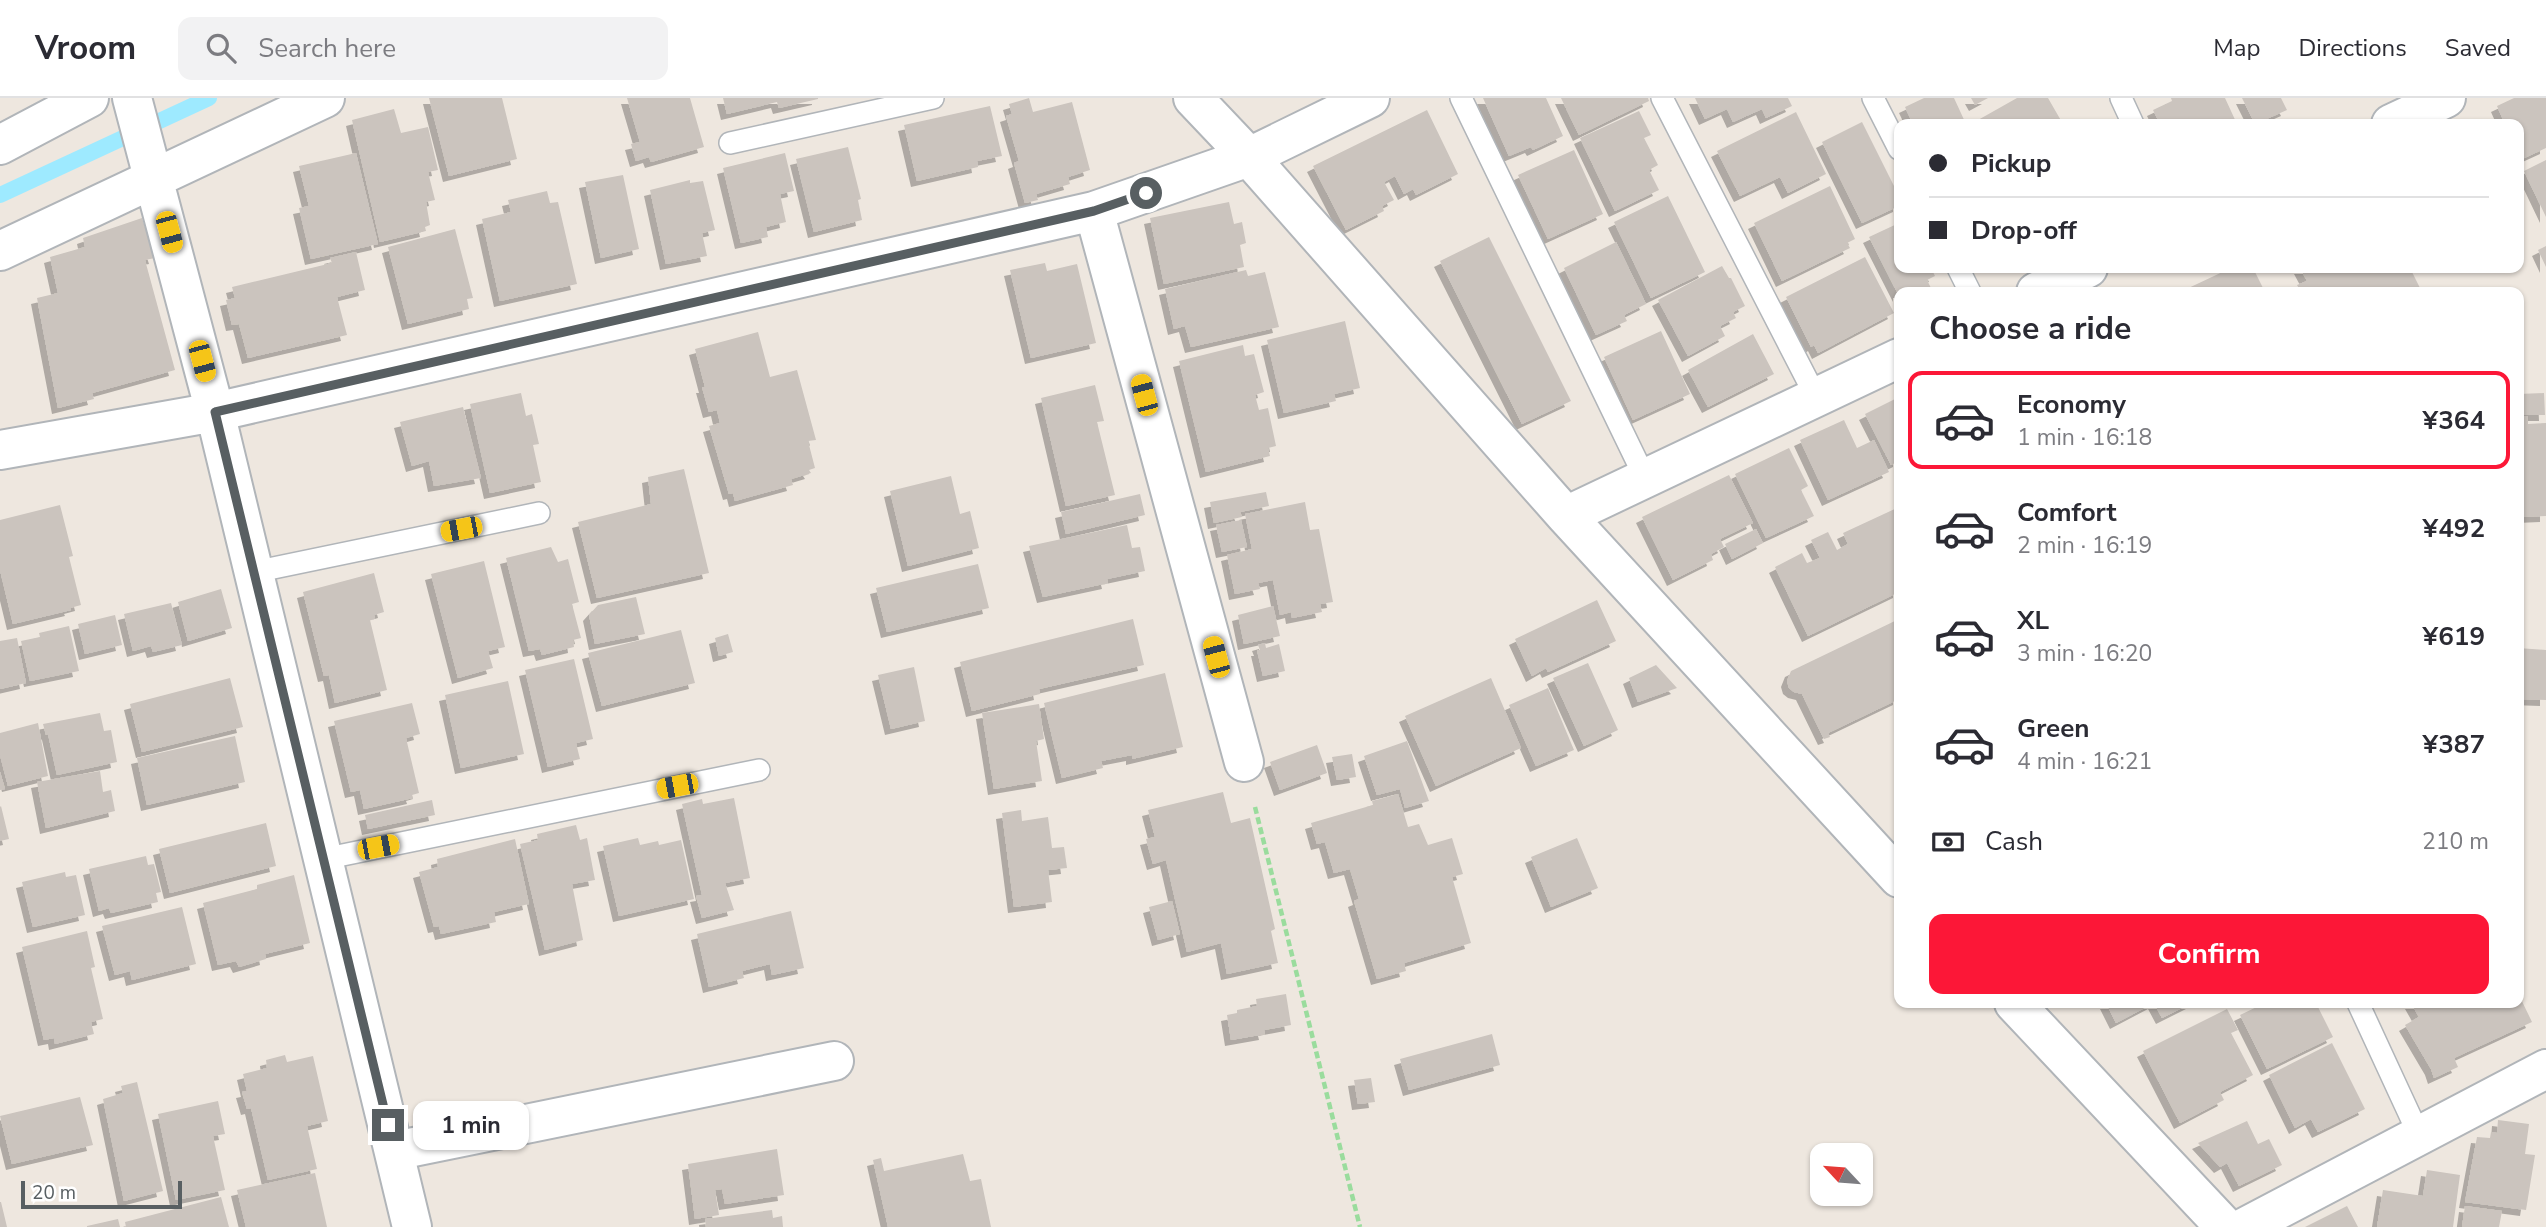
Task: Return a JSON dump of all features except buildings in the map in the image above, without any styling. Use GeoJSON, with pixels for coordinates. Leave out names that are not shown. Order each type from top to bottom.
{"type":"FeatureCollection","features":[{"type":"Feature","properties":{"kind":"street"},"geometry":{"type":"LineString","coordinates":[[0,145],[89,98]]}},
{"type":"Feature","properties":{"kind":"street"},"geometry":{"type":"LineString","coordinates":[[132,98],[215,412],[412,1227]]}},
{"type":"Feature","properties":{"kind":"street"},"geometry":{"type":"LineString","coordinates":[[0,251],[325,98]]}},
{"type":"Feature","properties":{"kind":"street"},"geometry":{"type":"LineString","coordinates":[[1194,98],[1566,516],[1894,873]]}},
{"type":"Feature","properties":{"kind":"street"},"geometry":{"type":"LineString","coordinates":[[0,450],[215,412],[1094,211],[1249,157],[1370,98]]}},
{"type":"Feature","properties":{"kind":"street"},"geometry":{"type":"LineString","coordinates":[[1094,211],[1244,762]]}},
{"type":"Feature","properties":{"kind":"street"},"geometry":{"type":"LineString","coordinates":[[2047,287],[2077,273]]}},
{"type":"Feature","properties":{"kind":"street"},"geometry":{"type":"LineString","coordinates":[[1566,516],[1894,360]]}},
{"type":"Feature","properties":{"kind":"street"},"geometry":{"type":"LineString","coordinates":[[2019,1008],[2225,1227]]}},
{"type":"Feature","properties":{"kind":"street"},"geometry":{"type":"LineString","coordinates":[[394,1151],[834,1061]]}},
{"type":"Feature","properties":{"kind":"street"},"geometry":{"type":"LineString","coordinates":[[2245,1227],[2546,1069]]}},
{"type":"Feature","properties":{"kind":"lane"},"geometry":{"type":"LineString","coordinates":[[730,143],[933,98]]}},
{"type":"Feature","properties":{"kind":"lane"},"geometry":{"type":"LineString","coordinates":[[1461,98],[1645,478]]}},
{"type":"Feature","properties":{"kind":"lane"},"geometry":{"type":"LineString","coordinates":[[1662,98],[1816,397]]}},
{"type":"Feature","properties":{"kind":"lane"},"geometry":{"type":"LineString","coordinates":[[1874,98],[1894,139]]}},
{"type":"Feature","properties":{"kind":"lane"},"geometry":{"type":"LineString","coordinates":[[2121,98],[2131,119]]}},
{"type":"Feature","properties":{"kind":"lane"},"geometry":{"type":"LineString","coordinates":[[254,572],[539,513]]}},
{"type":"Feature","properties":{"kind":"lane"},"geometry":{"type":"LineString","coordinates":[[323,859],[759,770]]}},
{"type":"Feature","properties":{"kind":"lane"},"geometry":{"type":"LineString","coordinates":[[2360,1008],[2419,1135]]}},
{"type":"Feature","properties":{"kind":"path"},"geometry":{"type":"LineString","coordinates":[[1244,762],[1360,1227]]}},
{"type":"Feature","properties":{"kind":"waterway"},"geometry":{"type":"LineString","coordinates":[[0,195],[209,98]]}},
{"type":"Feature","properties":{"kind":"route"},"geometry":{"type":"LineString","coordinates":[[388,1125],[215,412],[1094,211],[1146,193]]}}]}
